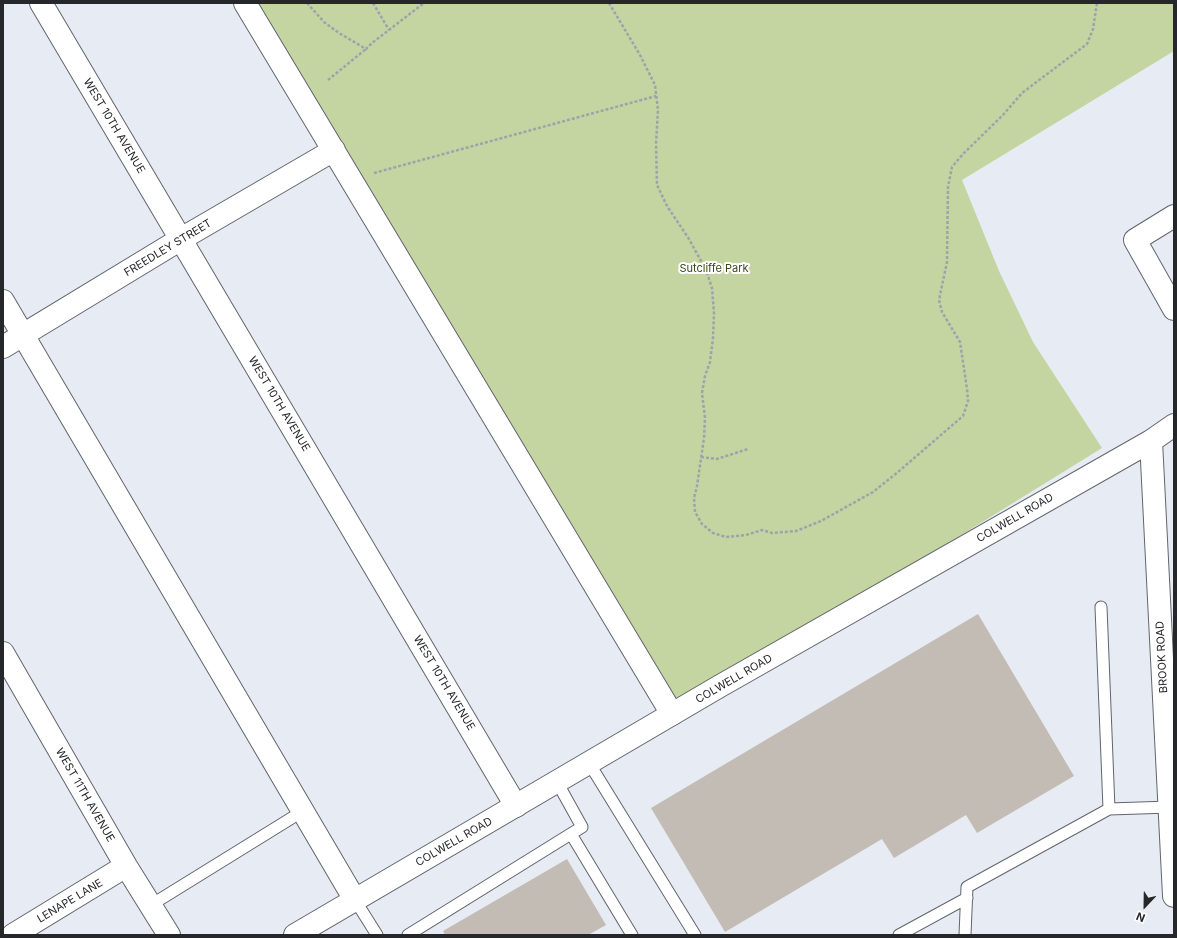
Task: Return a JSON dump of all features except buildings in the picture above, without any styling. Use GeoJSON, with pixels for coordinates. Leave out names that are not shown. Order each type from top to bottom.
{"type":"FeatureCollection","features":[{"type":"Feature","properties":{"kind":"street","name":"WEST 10TH AVENUE"},"geometry":{"type":"LineString","coordinates":[[41,3],[516,806]]}},
{"type":"Feature","properties":{"kind":"street"},"geometry":{"type":"LineString","coordinates":[[245,3],[672,714]]}},
{"type":"Feature","properties":{"kind":"street","name":"FREEDLEY STREET"},"geometry":{"type":"LineString","coordinates":[[3,347],[181,239],[334,150]]}},
{"type":"Feature","properties":{"kind":"street"},"geometry":{"type":"LineString","coordinates":[[1174,216],[1135,240],[1174,308]]}},
{"type":"Feature","properties":{"kind":"street"},"geometry":{"type":"LineString","coordinates":[[3,301],[355,900]]}},
{"type":"Feature","properties":{"kind":"street","name":"COLWELL ROAD"},"geometry":{"type":"LineString","coordinates":[[295,935],[672,714],[1151,441],[1174,425]]}},
{"type":"Feature","properties":{"kind":"street","name":"BROOK ROAD"},"geometry":{"type":"LineString","coordinates":[[1151,441],[1167,624],[1170,807],[1174,896]]}},
{"type":"Feature","properties":{"kind":"street","name":"WEST 11TH AVENUE"},"geometry":{"type":"LineString","coordinates":[[3,653],[126,866],[169,935]]}},
{"type":"Feature","properties":{"kind":"street","name":"LENAPE LANE"},"geometry":{"type":"LineString","coordinates":[[13,935],[126,866]]}},
{"type":"Feature","properties":{"kind":"lane"},"geometry":{"type":"LineString","coordinates":[[1101,607],[1109,809]]}},
{"type":"Feature","properties":{"kind":"lane"},"geometry":{"type":"LineString","coordinates":[[589,763],[695,935]]}},
{"type":"Feature","properties":{"kind":"lane"},"geometry":{"type":"LineString","coordinates":[[408,935],[582,827],[557,782]]}},
{"type":"Feature","properties":{"kind":"lane"},"geometry":{"type":"LineString","coordinates":[[965,935],[967,887],[1109,809],[1170,807]]}},
{"type":"Feature","properties":{"kind":"lane"},"geometry":{"type":"LineString","coordinates":[[150,905],[303,811]]}},
{"type":"Feature","properties":{"kind":"lane"},"geometry":{"type":"LineString","coordinates":[[571,834],[632,935]]}},
{"type":"Feature","properties":{"kind":"lane"},"geometry":{"type":"LineString","coordinates":[[898,935],[967,898]]}},
{"type":"Feature","properties":{"kind":"lane"},"geometry":{"type":"LineString","coordinates":[[355,900],[377,935]]}},
{"type":"Feature","properties":{"kind":"path"},"geometry":{"type":"LineString","coordinates":[[307,3],[324,22],[366,49]]}},
{"type":"Feature","properties":{"kind":"path"},"geometry":{"type":"LineString","coordinates":[[373,3],[389,30]]}},
{"type":"Feature","properties":{"kind":"path"},"geometry":{"type":"LineString","coordinates":[[328,80],[372,43],[424,3]]}},
{"type":"Feature","properties":{"kind":"path"},"geometry":{"type":"LineString","coordinates":[[609,3],[655,85],[658,110],[656,144],[657,185],[667,206],[689,239],[706,270],[712,288],[714,338],[710,362],[705,376],[702,393],[705,418],[701,457],[694,498],[695,512],[702,524],[713,533],[726,537],[746,535],[762,530],[772,533],[796,531],[821,521],[874,492],[963,416],[968,401],[968,395],[960,342],[942,312],[940,300],[947,262],[948,187],[952,167],[963,154],[1003,115],[1022,93],[1087,44],[1093,29],[1097,3]]}},
{"type":"Feature","properties":{"kind":"path"},"geometry":{"type":"LineString","coordinates":[[374,172],[656,96]]}},
{"type":"Feature","properties":{"kind":"path"},"geometry":{"type":"LineString","coordinates":[[701,457],[717,459],[748,449]]}},
{"type":"Feature","properties":{"kind":"green space","name":"Sutcliffe Park"},"geometry":{"type":"Polygon","coordinates":[[[249,3],[1174,3],[1174,51],[962,180],[999,271],[1033,342],[1102,448],[672,714],[249,3]]]}}]}
